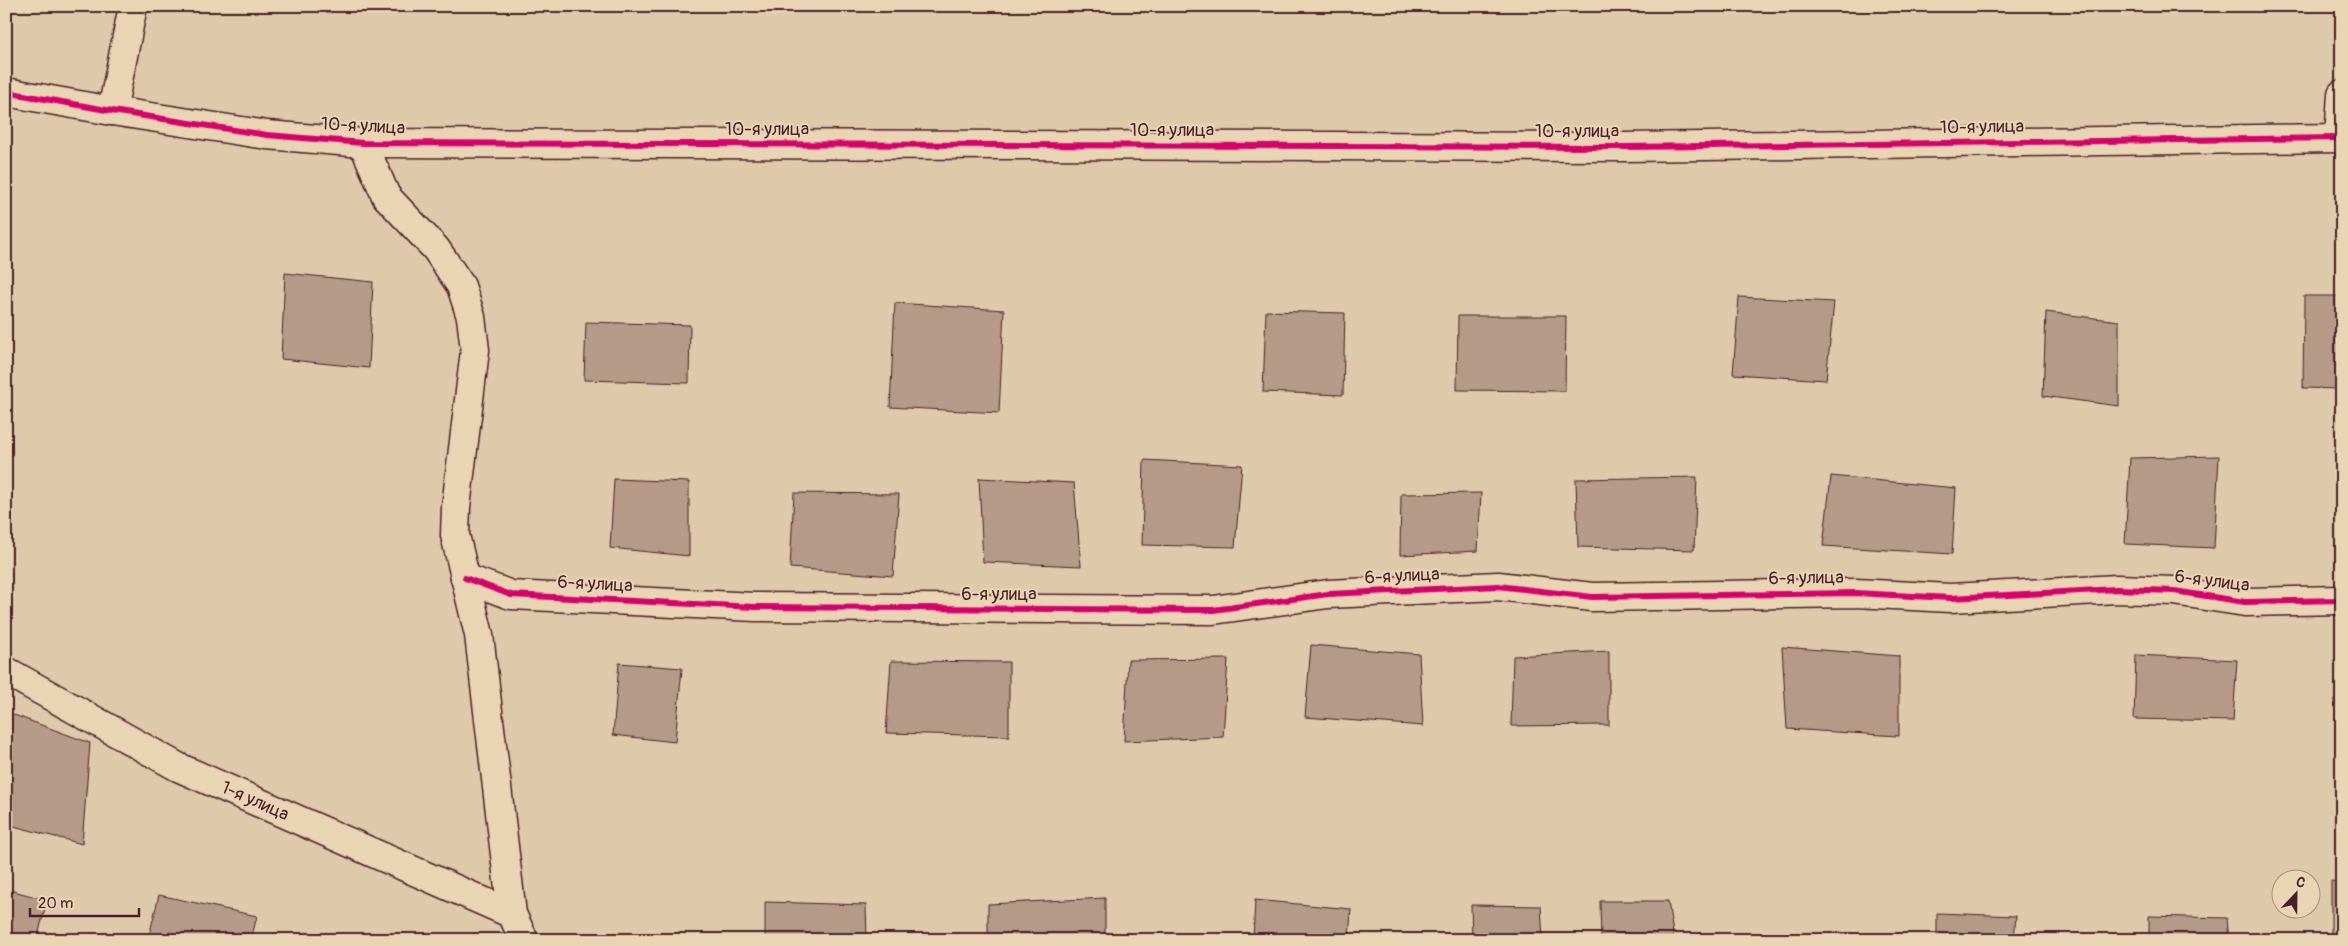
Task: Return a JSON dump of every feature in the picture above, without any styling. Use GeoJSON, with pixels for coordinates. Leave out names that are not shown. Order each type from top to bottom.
{"type":"FeatureCollection","features":[{"type":"Feature","properties":{"kind":"street"},"geometry":{"type":"LineString","coordinates":[[112,111],[133,6]]}},
{"type":"Feature","properties":{"kind":"street","name":"10-я улица"},"geometry":{"type":"LineString","coordinates":[[6,92],[112,111],[267,135],[363,143],[1624,146],[2340,138]]}},
{"type":"Feature","properties":{"kind":"street"},"geometry":{"type":"LineString","coordinates":[[2340,138],[2342,94]]}},
{"type":"Feature","properties":{"kind":"street"},"geometry":{"type":"LineString","coordinates":[[363,143],[386,196],[436,249],[461,286],[471,316],[476,350],[455,535],[479,634],[512,914],[524,940]]}},
{"type":"Feature","properties":{"kind":"street","name":"6-я улица"},"geometry":{"type":"LineString","coordinates":[[465,578],[511,595],[754,607],[1213,610],[1328,594],[1498,586],[1592,597],[1856,592],[1950,598],[2117,589],[2174,591],[2245,602],[2342,600]]}},
{"type":"Feature","properties":{"kind":"street","name":"1-я улица"},"geometry":{"type":"LineString","coordinates":[[6,671],[178,767],[512,914]]}},
{"type":"Feature","properties":{"kind":"building"},"geometry":{"type":"Polygon","coordinates":[[[285,273],[373,282],[369,368],[281,359],[285,273]]]}},
{"type":"Feature","properties":{"kind":"building"},"geometry":{"type":"Polygon","coordinates":[[[2304,296],[2342,296],[2342,389],[2303,388],[2304,296]]]}},
{"type":"Feature","properties":{"kind":"building"},"geometry":{"type":"Polygon","coordinates":[[[1739,297],[1834,302],[1826,380],[1733,374],[1739,297]]]}},
{"type":"Feature","properties":{"kind":"building"},"geometry":{"type":"Polygon","coordinates":[[[895,303],[1004,310],[999,413],[890,407],[895,303]]]}},
{"type":"Feature","properties":{"kind":"building"},"geometry":{"type":"Polygon","coordinates":[[[1266,311],[1345,313],[1343,395],[1263,392],[1266,311]]]}},
{"type":"Feature","properties":{"kind":"building"},"geometry":{"type":"Polygon","coordinates":[[[2046,312],[2119,321],[2119,406],[2043,396],[2046,312]]]}},
{"type":"Feature","properties":{"kind":"building"},"geometry":{"type":"Polygon","coordinates":[[[1458,316],[1566,316],[1565,391],[1457,390],[1458,316]]]}},
{"type":"Feature","properties":{"kind":"building"},"geometry":{"type":"Polygon","coordinates":[[[586,322],[690,325],[689,383],[584,380],[586,322]]]}},
{"type":"Feature","properties":{"kind":"building"},"geometry":{"type":"Polygon","coordinates":[[[2219,456],[2214,548],[2125,544],[2130,458],[2219,456]]]}},
{"type":"Feature","properties":{"kind":"building"},"geometry":{"type":"Polygon","coordinates":[[[1144,460],[1242,465],[1235,547],[1142,545],[1144,460]]]}},
{"type":"Feature","properties":{"kind":"building"},"geometry":{"type":"Polygon","coordinates":[[[1831,476],[1956,488],[1952,554],[1823,546],[1831,476]]]}},
{"type":"Feature","properties":{"kind":"building"},"geometry":{"type":"Polygon","coordinates":[[[1697,477],[1694,550],[1578,547],[1576,479],[1697,477]]]}},
{"type":"Feature","properties":{"kind":"building"},"geometry":{"type":"Polygon","coordinates":[[[979,478],[1074,483],[1081,566],[983,562],[979,478]]]}},
{"type":"Feature","properties":{"kind":"building"},"geometry":{"type":"Polygon","coordinates":[[[614,479],[689,482],[689,556],[610,548],[614,479]]]}},
{"type":"Feature","properties":{"kind":"building"},"geometry":{"type":"Polygon","coordinates":[[[794,493],[899,494],[893,576],[790,568],[794,493]]]}},
{"type":"Feature","properties":{"kind":"building"},"geometry":{"type":"Polygon","coordinates":[[[1481,493],[1478,551],[1400,555],[1401,494],[1481,493]]]}},
{"type":"Feature","properties":{"kind":"building"},"geometry":{"type":"Polygon","coordinates":[[[1311,645],[1419,654],[1423,726],[1305,717],[1311,645]]]}},
{"type":"Feature","properties":{"kind":"building"},"geometry":{"type":"Polygon","coordinates":[[[1782,647],[1899,656],[1899,736],[1787,729],[1782,647]]]}},
{"type":"Feature","properties":{"kind":"building"},"geometry":{"type":"Polygon","coordinates":[[[1609,651],[1609,725],[1511,726],[1513,656],[1609,651]]]}},
{"type":"Feature","properties":{"kind":"building"},"geometry":{"type":"Polygon","coordinates":[[[2136,655],[2237,660],[2233,721],[2134,719],[2136,655]]]}},
{"type":"Feature","properties":{"kind":"building"},"geometry":{"type":"Polygon","coordinates":[[[1228,659],[1223,737],[1124,741],[1128,660],[1228,659]]]}},
{"type":"Feature","properties":{"kind":"building"},"geometry":{"type":"Polygon","coordinates":[[[891,661],[1009,662],[1009,736],[886,733],[891,661]]]}},
{"type":"Feature","properties":{"kind":"building"},"geometry":{"type":"Polygon","coordinates":[[[619,663],[682,668],[675,742],[613,735],[619,663]]]}},
{"type":"Feature","properties":{"kind":"building"},"geometry":{"type":"Polygon","coordinates":[[[6,712],[90,743],[82,844],[6,824],[6,712]]]}},
{"type":"Feature","properties":{"kind":"building"},"geometry":{"type":"Polygon","coordinates":[[[2331,881],[2342,882],[2342,940],[2331,940],[2331,881]]]}},
{"type":"Feature","properties":{"kind":"building"},"geometry":{"type":"Polygon","coordinates":[[[6,889],[47,900],[37,940],[6,940],[6,889]]]}},
{"type":"Feature","properties":{"kind":"building"},"geometry":{"type":"Polygon","coordinates":[[[159,895],[257,916],[251,940],[148,940],[159,895]]]}},
{"type":"Feature","properties":{"kind":"building"},"geometry":{"type":"Polygon","coordinates":[[[1105,898],[1105,940],[988,940],[988,904],[1105,898]]]}},
{"type":"Feature","properties":{"kind":"building"},"geometry":{"type":"Polygon","coordinates":[[[1255,900],[1351,909],[1349,940],[1253,940],[1255,900]]]}},
{"type":"Feature","properties":{"kind":"building"},"geometry":{"type":"Polygon","coordinates":[[[1600,901],[1668,901],[1674,940],[1601,940],[1600,901]]]}},
{"type":"Feature","properties":{"kind":"building"},"geometry":{"type":"Polygon","coordinates":[[[765,902],[866,905],[867,940],[765,940],[765,902]]]}},
{"type":"Feature","properties":{"kind":"building"},"geometry":{"type":"Polygon","coordinates":[[[1471,905],[1541,906],[1543,940],[1472,940],[1471,905]]]}},
{"type":"Feature","properties":{"kind":"building"},"geometry":{"type":"Polygon","coordinates":[[[1937,913],[2016,916],[2014,940],[1937,940],[1937,913]]]}},
{"type":"Feature","properties":{"kind":"building"},"geometry":{"type":"Polygon","coordinates":[[[2149,916],[2227,918],[2229,940],[2149,940],[2149,916]]]}},
{"type":"Feature","properties":{"kind":"cycle path"},"geometry":{"type":"LineString","coordinates":[[6,92],[112,111],[267,135],[363,143],[1624,147],[2342,138]]}},
{"type":"Feature","properties":{"kind":"cycle path"},"geometry":{"type":"LineString","coordinates":[[465,578],[511,595],[755,607],[1213,610],[1328,594],[1498,586],[1592,597],[1856,593],[1950,598],[2117,589],[2174,591],[2245,602],[2342,600]]}}]}
